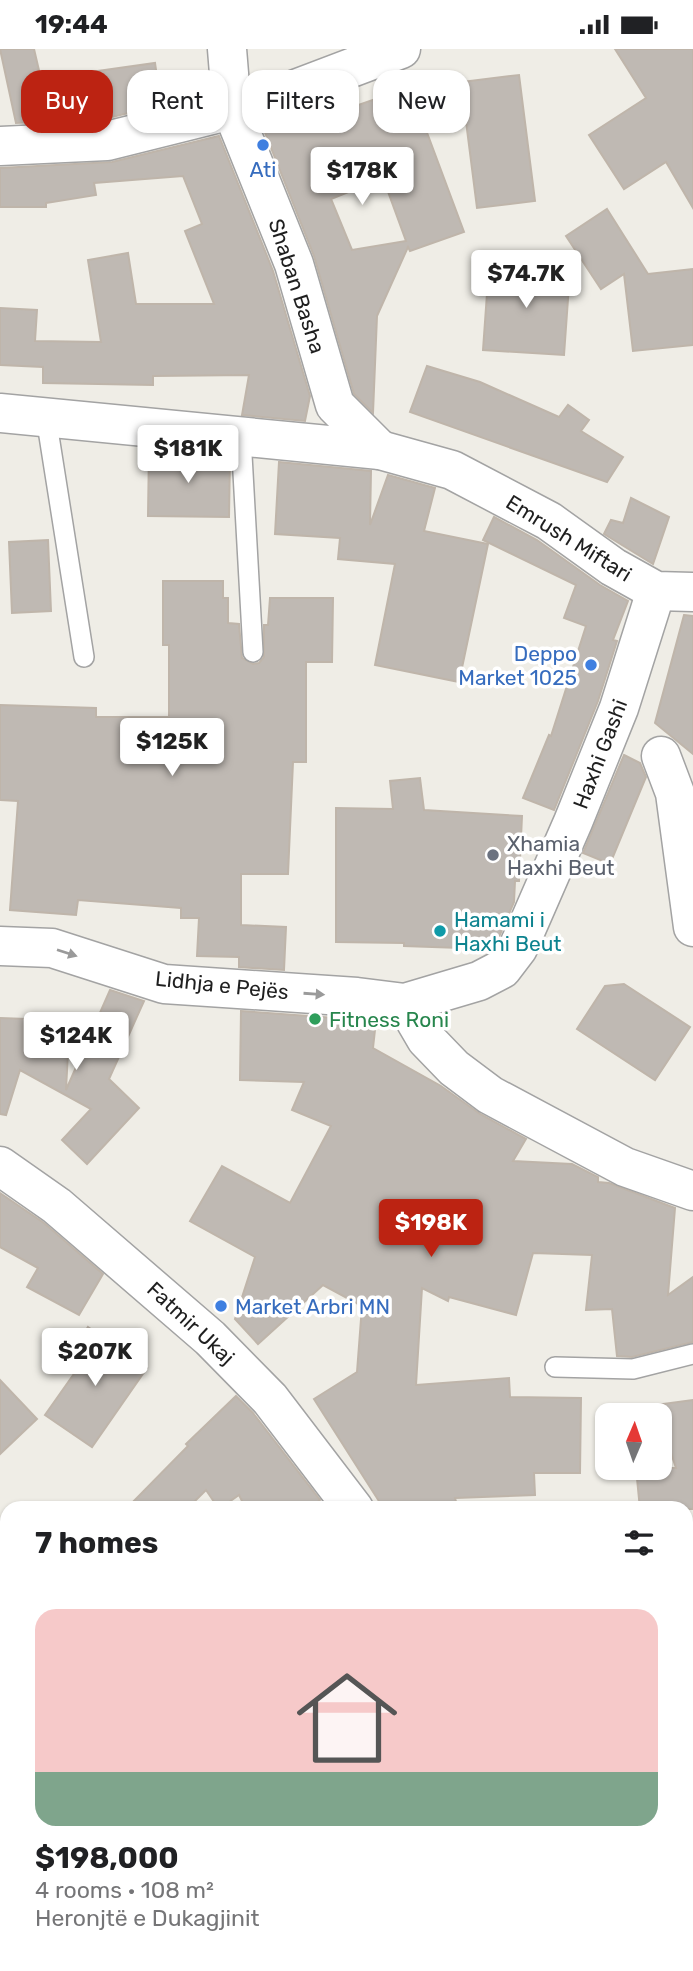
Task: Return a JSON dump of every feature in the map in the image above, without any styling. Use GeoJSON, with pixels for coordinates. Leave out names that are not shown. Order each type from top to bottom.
{"type":"FeatureCollection","features":[{"type":"Feature","properties":{"kind":"street","name":"Shaban Basha"},"geometry":{"type":"LineString","coordinates":[[227,49],[232,110],[294,264],[335,405],[380,450]]}},
{"type":"Feature","properties":{"kind":"street"},"geometry":{"type":"LineString","coordinates":[[0,146],[107,141],[256,104],[401,49]]}},
{"type":"Feature","properties":{"kind":"street","name":"Emrush Miftari"},"geometry":{"type":"LineString","coordinates":[[0,413],[380,450],[452,470],[549,521],[612,567],[656,591],[693,592]]}},
{"type":"Feature","properties":{"kind":"street","name":"Haxhi Gashi"},"geometry":{"type":"LineString","coordinates":[[405,1003],[479,981],[502,969],[518,949],[619,708],[656,591]]}},
{"type":"Feature","properties":{"kind":"street"},"geometry":{"type":"LineString","coordinates":[[661,756],[675,793],[693,927]]}},
{"type":"Feature","properties":{"kind":"street","name":"Lidhja e Pejës"},"geometry":{"type":"LineString","coordinates":[[0,946],[52,948],[164,984],[357,997],[405,1003]]}},
{"type":"Feature","properties":{"kind":"street"},"geometry":{"type":"LineString","coordinates":[[405,1003],[426,1039],[454,1068],[490,1095],[625,1167],[693,1191]]}},
{"type":"Feature","properties":{"kind":"street","name":"Fatmir Ukaj"},"geometry":{"type":"LineString","coordinates":[[0,1166],[57,1206],[210,1338],[270,1399],[348,1501]]}},
{"type":"Feature","properties":{"kind":"lane"},"geometry":{"type":"LineString","coordinates":[[46,417],[84,657]]}},
{"type":"Feature","properties":{"kind":"lane"},"geometry":{"type":"LineString","coordinates":[[242,437],[253,652]]}},
{"type":"Feature","properties":{"kind":"lane"},"geometry":{"type":"LineString","coordinates":[[555,1367],[633,1369],[693,1354]]}},
{"type":"Feature","properties":{"kind":"building"},"geometry":{"type":"Polygon","coordinates":[[[0,49],[34,49],[39,70],[21,70],[21,123],[16,123],[0,49]]]}},
{"type":"Feature","properties":{"kind":"building"},"geometry":{"type":"Polygon","coordinates":[[[615,49],[693,49],[693,208],[666,162],[624,189],[589,135],[646,98],[615,49]]]}},
{"type":"Feature","properties":{"kind":"building"},"geometry":{"type":"Polygon","coordinates":[[[155,63],[156,70],[127,70],[127,113],[113,117],[113,70],[105,70],[155,63]]]}},
{"type":"Feature","properties":{"kind":"building"},"geometry":{"type":"Polygon","coordinates":[[[519,75],[535,201],[477,208],[467,133],[470,133],[470,81],[519,75]]]}},
{"type":"Feature","properties":{"kind":"building"},"geometry":{"type":"Polygon","coordinates":[[[373,100],[373,133],[427,133],[464,232],[410,251],[408,247],[377,316],[373,413],[354,394],[314,256],[265,133],[359,133],[359,105],[373,100]],[[383,178],[331,199],[352,250],[406,241],[383,178]]]}},
{"type":"Feature","properties":{"kind":"building"},"geometry":{"type":"Polygon","coordinates":[[[219,136],[273,271],[310,396],[305,421],[242,415],[249,375],[153,376],[153,385],[43,383],[43,367],[0,365],[0,308],[37,310],[35,341],[101,342],[88,260],[128,253],[136,304],[214,304],[185,231],[202,224],[183,176],[94,183],[96,195],[46,203],[46,207],[0,207],[0,168],[112,162],[219,136]]]}},
{"type":"Feature","properties":{"kind":"building"},"geometry":{"type":"Polygon","coordinates":[[[607,209],[648,274],[693,269],[693,345],[633,351],[624,274],[601,289],[566,236],[607,209]]]}},
{"type":"Feature","properties":{"kind":"building"},"geometry":{"type":"Polygon","coordinates":[[[489,265],[570,271],[564,355],[483,350],[489,265]]]}},
{"type":"Feature","properties":{"kind":"building"},"geometry":{"type":"Polygon","coordinates":[[[427,366],[480,382],[559,417],[568,405],[589,420],[581,431],[623,457],[607,482],[410,412],[427,366]]]}},
{"type":"Feature","properties":{"kind":"building"},"geometry":{"type":"Polygon","coordinates":[[[149,449],[230,457],[229,517],[148,516],[149,449]]]}},
{"type":"Feature","properties":{"kind":"building"},"geometry":{"type":"Polygon","coordinates":[[[279,462],[371,471],[370,525],[388,475],[435,488],[424,531],[488,544],[459,682],[375,665],[395,564],[338,559],[340,538],[275,534],[279,462]]]}},
{"type":"Feature","properties":{"kind":"building"},"geometry":{"type":"Polygon","coordinates":[[[631,498],[669,517],[653,564],[604,534],[611,520],[623,523],[631,498]]]}},
{"type":"Feature","properties":{"kind":"building"},"geometry":{"type":"Polygon","coordinates":[[[494,517],[537,540],[600,585],[628,601],[613,640],[617,641],[598,701],[554,810],[523,798],[549,735],[551,736],[586,626],[564,618],[576,585],[483,540],[494,517]]]}},
{"type":"Feature","properties":{"kind":"building"},"geometry":{"type":"Polygon","coordinates":[[[48,540],[51,611],[12,613],[9,542],[48,540]]]}},
{"type":"Feature","properties":{"kind":"building"},"geometry":{"type":"Polygon","coordinates":[[[163,581],[223,581],[223,598],[228,598],[228,623],[239,624],[242,658],[253,664],[259,663],[264,657],[264,625],[268,625],[270,598],[333,598],[332,662],[306,662],[306,762],[293,762],[288,874],[241,874],[241,925],[286,927],[284,970],[239,967],[239,957],[197,956],[199,918],[181,918],[181,908],[78,900],[76,915],[10,910],[18,801],[0,800],[0,705],[96,708],[96,717],[169,717],[169,645],[163,645],[163,581]]]}},
{"type":"Feature","properties":{"kind":"building"},"geometry":{"type":"Polygon","coordinates":[[[684,615],[693,616],[693,754],[655,723],[684,615]]]}},
{"type":"Feature","properties":{"kind":"building"},"geometry":{"type":"Polygon","coordinates":[[[624,755],[640,763],[646,777],[610,864],[583,853],[624,755]]]}},
{"type":"Feature","properties":{"kind":"building"},"geometry":{"type":"Polygon","coordinates":[[[420,778],[424,810],[522,816],[519,881],[515,881],[514,902],[499,937],[490,949],[336,942],[336,808],[393,809],[390,781],[420,778]]]}},
{"type":"Feature","properties":{"kind":"building"},"geometry":{"type":"Polygon","coordinates":[[[624,984],[690,1027],[655,1080],[577,1029],[605,986],[624,984]]]}},
{"type":"Feature","properties":{"kind":"building"},"geometry":{"type":"Polygon","coordinates":[[[110,990],[144,1001],[109,1079],[139,1108],[87,1164],[62,1140],[91,1109],[20,1070],[6,1115],[0,1114],[0,1018],[26,1019],[26,1029],[68,1052],[66,1090],[110,990]]]}},
{"type":"Feature","properties":{"kind":"building"},"geometry":{"type":"Polygon","coordinates":[[[241,1011],[376,1021],[373,1048],[441,1086],[480,1114],[526,1139],[513,1161],[572,1164],[598,1177],[598,1182],[609,1183],[675,1208],[668,1295],[693,1277],[693,1342],[632,1357],[617,1356],[612,1309],[586,1310],[592,1255],[533,1253],[516,1315],[449,1297],[448,1301],[422,1288],[416,1385],[509,1378],[510,1397],[581,1398],[580,1473],[534,1473],[535,1495],[455,1498],[456,1501],[379,1501],[314,1399],[357,1372],[362,1306],[323,1285],[258,1344],[235,1319],[255,1257],[190,1221],[222,1166],[290,1203],[331,1126],[292,1110],[304,1082],[240,1080],[241,1011]]]}},
{"type":"Feature","properties":{"kind":"building"},"geometry":{"type":"Polygon","coordinates":[[[0,1193],[44,1223],[103,1274],[79,1315],[27,1287],[38,1268],[0,1247],[0,1193]]]}},
{"type":"Feature","properties":{"kind":"building"},"geometry":{"type":"Polygon","coordinates":[[[88,1327],[147,1368],[92,1447],[45,1415],[83,1361],[71,1353],[88,1327]]]}},
{"type":"Feature","properties":{"kind":"building"},"geometry":{"type":"Polygon","coordinates":[[[0,1380],[37,1419],[0,1454],[0,1380]]]}},
{"type":"Feature","properties":{"kind":"building"},"geometry":{"type":"Polygon","coordinates":[[[236,1396],[253,1413],[320,1500],[242,1501],[239,1495],[230,1501],[214,1501],[206,1490],[195,1501],[134,1501],[188,1446],[186,1444],[236,1396]]]}},
{"type":"Feature","properties":{"kind":"building"},"geometry":{"type":"Polygon","coordinates":[[[693,1400],[693,1501],[639,1501],[637,1481],[672,1481],[672,1468],[676,1468],[672,1456],[670,1403],[693,1400]]]}},
{"type":"Feature","properties":{"kind":"place","name":"Ati"},"geometry":{"type":"Point","coordinates":[263,145]}},
{"type":"Feature","properties":{"kind":"place","name":"Deppo Market 1025"},"geometry":{"type":"Point","coordinates":[591,665]}},
{"type":"Feature","properties":{"kind":"place","name":"Xhamia Haxhi Beut"},"geometry":{"type":"Point","coordinates":[493,855]}},
{"type":"Feature","properties":{"kind":"place","name":"Hamami i Haxhi Beut"},"geometry":{"type":"Point","coordinates":[440,931]}},
{"type":"Feature","properties":{"kind":"place","name":"Fitness Roni"},"geometry":{"type":"Point","coordinates":[315,1019]}},
{"type":"Feature","properties":{"kind":"place","name":"Market Arbri MN"},"geometry":{"type":"Point","coordinates":[221,1306]}}]}
